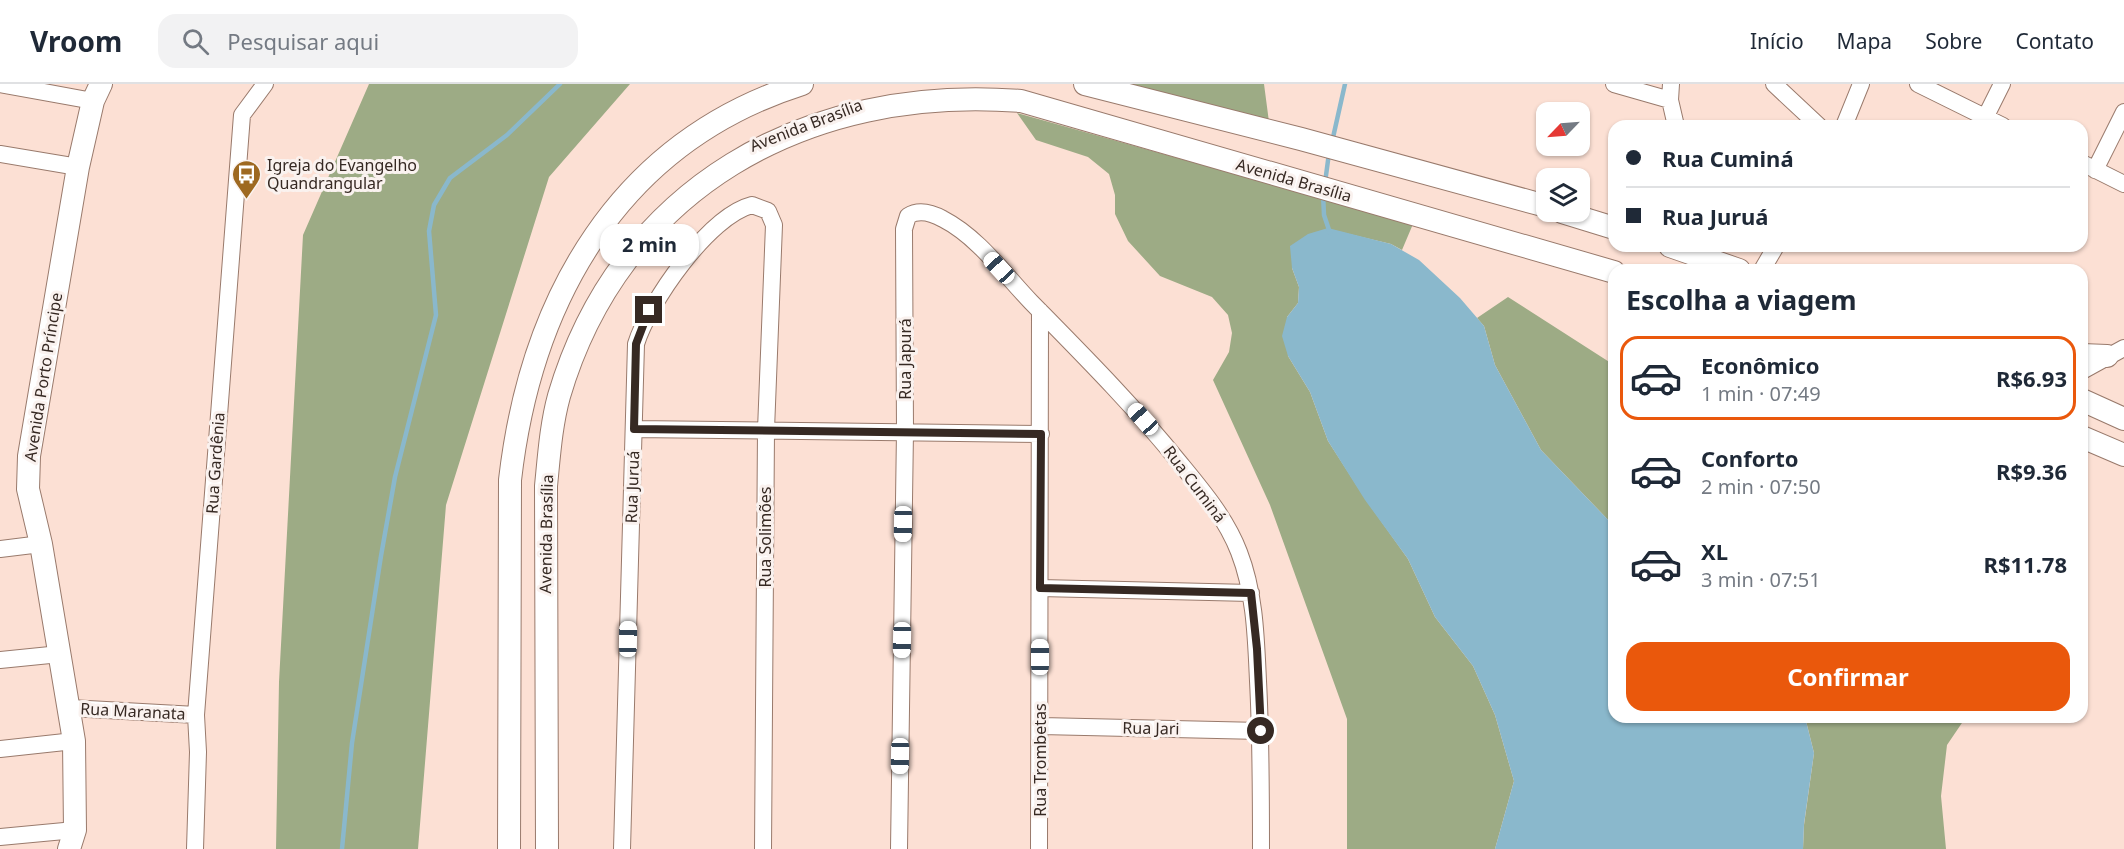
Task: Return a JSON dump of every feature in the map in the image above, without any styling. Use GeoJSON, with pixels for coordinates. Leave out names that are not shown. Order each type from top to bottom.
{"type":"FeatureCollection","features":[{"type":"Feature","properties":{"kind":"street"},"geometry":{"type":"LineString","coordinates":[[0,84],[97,92]]}},
{"type":"Feature","properties":{"kind":"street","name":"Rua Gardênia"},"geometry":{"type":"LineString","coordinates":[[195,849],[198,752],[196,715],[242,115],[265,84]]}},
{"type":"Feature","properties":{"kind":"street"},"geometry":{"type":"LineString","coordinates":[[509,849],[510,480],[523,396],[539,342],[586,248],[616,206],[666,155],[747,105],[802,84]]}},
{"type":"Feature","properties":{"kind":"street"},"geometry":{"type":"LineString","coordinates":[[1085,84],[1301,139],[1536,204]]}},
{"type":"Feature","properties":{"kind":"street"},"geometry":{"type":"LineString","coordinates":[[1614,84],[1671,92],[1675,120]]}},
{"type":"Feature","properties":{"kind":"street"},"geometry":{"type":"LineString","coordinates":[[1774,84],[1813,120]]}},
{"type":"Feature","properties":{"kind":"street"},"geometry":{"type":"LineString","coordinates":[[1846,120],[1861,84]]}},
{"type":"Feature","properties":{"kind":"street"},"geometry":{"type":"LineString","coordinates":[[1918,84],[1990,120]]}},
{"type":"Feature","properties":{"kind":"street"},"geometry":{"type":"LineString","coordinates":[[1985,118],[2002,84]]}},
{"type":"Feature","properties":{"kind":"street","name":"Avenida Porto Príncipe"},"geometry":{"type":"LineString","coordinates":[[72,839],[74,741],[41,544],[28,489],[29,456],[78,167],[97,92]]}},
{"type":"Feature","properties":{"kind":"street","name":"Avenida Brasília"},"geometry":{"type":"LineString","coordinates":[[547,849],[546,486],[550,439],[559,396],[592,317],[624,260],[658,217],[697,180],[738,151],[777,132],[873,100],[927,93],[952,93],[1021,101],[1608,270]]}},
{"type":"Feature","properties":{"kind":"street"},"geometry":{"type":"LineString","coordinates":[[2124,112],[2089,166],[2124,184]]}},
{"type":"Feature","properties":{"kind":"street"},"geometry":{"type":"LineString","coordinates":[[0,154],[78,167]]}},
{"type":"Feature","properties":{"kind":"street","name":"Rua Juruá"},"geometry":{"type":"LineString","coordinates":[[622,849],[636,344],[649,310],[693,252],[735,211],[752,205],[761,207],[773,218],[774,225]]}},
{"type":"Feature","properties":{"kind":"street","name":"Rua Cuminá"},"geometry":{"type":"LineString","coordinates":[[904,229],[908,216],[920,212],[947,221],[985,254],[1099,369],[1208,496],[1239,551],[1251,593],[1257,649],[1261,731],[1261,849]]}},
{"type":"Feature","properties":{"kind":"street"},"geometry":{"type":"LineString","coordinates":[[1590,221],[1608,226]]}},
{"type":"Feature","properties":{"kind":"street","name":"Rua Solimões"},"geometry":{"type":"LineString","coordinates":[[763,849],[766,430],[774,225]]}},
{"type":"Feature","properties":{"kind":"street","name":"Rua Japurá"},"geometry":{"type":"LineString","coordinates":[[899,849],[905,431],[904,229]]}},
{"type":"Feature","properties":{"kind":"street"},"geometry":{"type":"LineString","coordinates":[[1687,252],[1722,264]]}},
{"type":"Feature","properties":{"kind":"street","name":"Rua Trombetas"},"geometry":{"type":"LineString","coordinates":[[1039,849],[1040,311]]}},
{"type":"Feature","properties":{"kind":"street"},"geometry":{"type":"LineString","coordinates":[[2088,355],[2118,356]]}},
{"type":"Feature","properties":{"kind":"street"},"geometry":{"type":"LineString","coordinates":[[2088,368],[2118,356]]}},
{"type":"Feature","properties":{"kind":"street"},"geometry":{"type":"LineString","coordinates":[[2088,403],[2124,419]]}},
{"type":"Feature","properties":{"kind":"street"},"geometry":{"type":"LineString","coordinates":[[634,429],[1041,434]]}},
{"type":"Feature","properties":{"kind":"street"},"geometry":{"type":"LineString","coordinates":[[2088,439],[2124,455]]}},
{"type":"Feature","properties":{"kind":"street"},"geometry":{"type":"LineString","coordinates":[[0,549],[41,544]]}},
{"type":"Feature","properties":{"kind":"street"},"geometry":{"type":"LineString","coordinates":[[1040,588],[1251,593]]}},
{"type":"Feature","properties":{"kind":"street"},"geometry":{"type":"LineString","coordinates":[[0,660],[60,654]]}},
{"type":"Feature","properties":{"kind":"street","name":"Rua Maranata"},"geometry":{"type":"LineString","coordinates":[[70,708],[196,715]]}},
{"type":"Feature","properties":{"kind":"street","name":"Rua Jari"},"geometry":{"type":"LineString","coordinates":[[1041,726],[1261,731]]}},
{"type":"Feature","properties":{"kind":"street"},"geometry":{"type":"LineString","coordinates":[[0,749],[74,741]]}},
{"type":"Feature","properties":{"kind":"street"},"geometry":{"type":"LineString","coordinates":[[0,837],[72,839]]}},
{"type":"Feature","properties":{"kind":"green space"},"geometry":{"type":"Polygon","coordinates":[[[369,84],[630,84],[549,177],[446,505],[418,849],[276,849],[279,682],[303,235],[369,84]]]}},
{"type":"Feature","properties":{"kind":"green space"},"geometry":{"type":"Polygon","coordinates":[[[1128,84],[1264,84],[1269,122],[1128,84]]]}},
{"type":"Feature","properties":{"kind":"green space"},"geometry":{"type":"Polygon","coordinates":[[[1017,113],[1413,224],[1402,250],[1391,244],[1328,229],[1292,268],[1299,287],[1298,303],[1287,317],[1288,356],[1310,392],[1328,441],[1408,559],[1435,617],[1473,666],[1495,715],[1514,781],[1495,849],[1347,849],[1347,719],[1270,505],[1213,380],[1229,352],[1232,333],[1228,315],[1212,297],[1160,276],[1128,241],[1115,214],[1115,195],[1109,174],[1088,157],[1036,140],[1017,113]]]}},
{"type":"Feature","properties":{"kind":"green space"},"geometry":{"type":"Polygon","coordinates":[[[1508,297],[1608,361],[1608,520],[1541,450],[1495,365],[1484,326],[1477,318],[1508,297]]]}},
{"type":"Feature","properties":{"kind":"green space"},"geometry":{"type":"Polygon","coordinates":[[[1806,723],[1962,723],[1947,745],[1941,796],[1946,849],[1803,849],[1814,753],[1806,723]]]}},
{"type":"Feature","properties":{"kind":"water"},"geometry":{"type":"Polygon","coordinates":[[[1328,228],[1391,244],[1419,260],[1460,298],[1484,326],[1495,365],[1541,450],[1608,520],[1608,723],[1806,723],[1814,753],[1804,824],[1803,849],[1495,849],[1514,781],[1495,715],[1473,666],[1435,617],[1408,559],[1365,500],[1328,441],[1310,392],[1288,356],[1282,336],[1287,317],[1298,303],[1299,287],[1292,268],[1290,246],[1308,234],[1328,228]]]}},
{"type":"Feature","properties":{"kind":"waterway"},"geometry":{"type":"LineString","coordinates":[[342,849],[352,743],[381,556],[395,477],[436,315],[429,231],[434,205],[450,178],[507,135],[560,84]]}},
{"type":"Feature","properties":{"kind":"waterway"},"geometry":{"type":"LineString","coordinates":[[1332,142],[1345,84]]}},
{"type":"Feature","properties":{"kind":"waterway"},"geometry":{"type":"LineString","coordinates":[[1325,183],[1329,153]]}},
{"type":"Feature","properties":{"kind":"waterway"},"geometry":{"type":"LineString","coordinates":[[1323,194],[1324,215],[1330,233]]}},
{"type":"Feature","properties":{"kind":"place","name":"Igreja do Evangelho Quandrangular"},"geometry":{"type":"Point","coordinates":[246,200]}},
{"type":"Feature","properties":{"kind":"route"},"geometry":{"type":"LineString","coordinates":[[649,310],[636,344],[634,429],[1041,434],[1040,588],[1251,593],[1257,649],[1261,731]]}}]}
